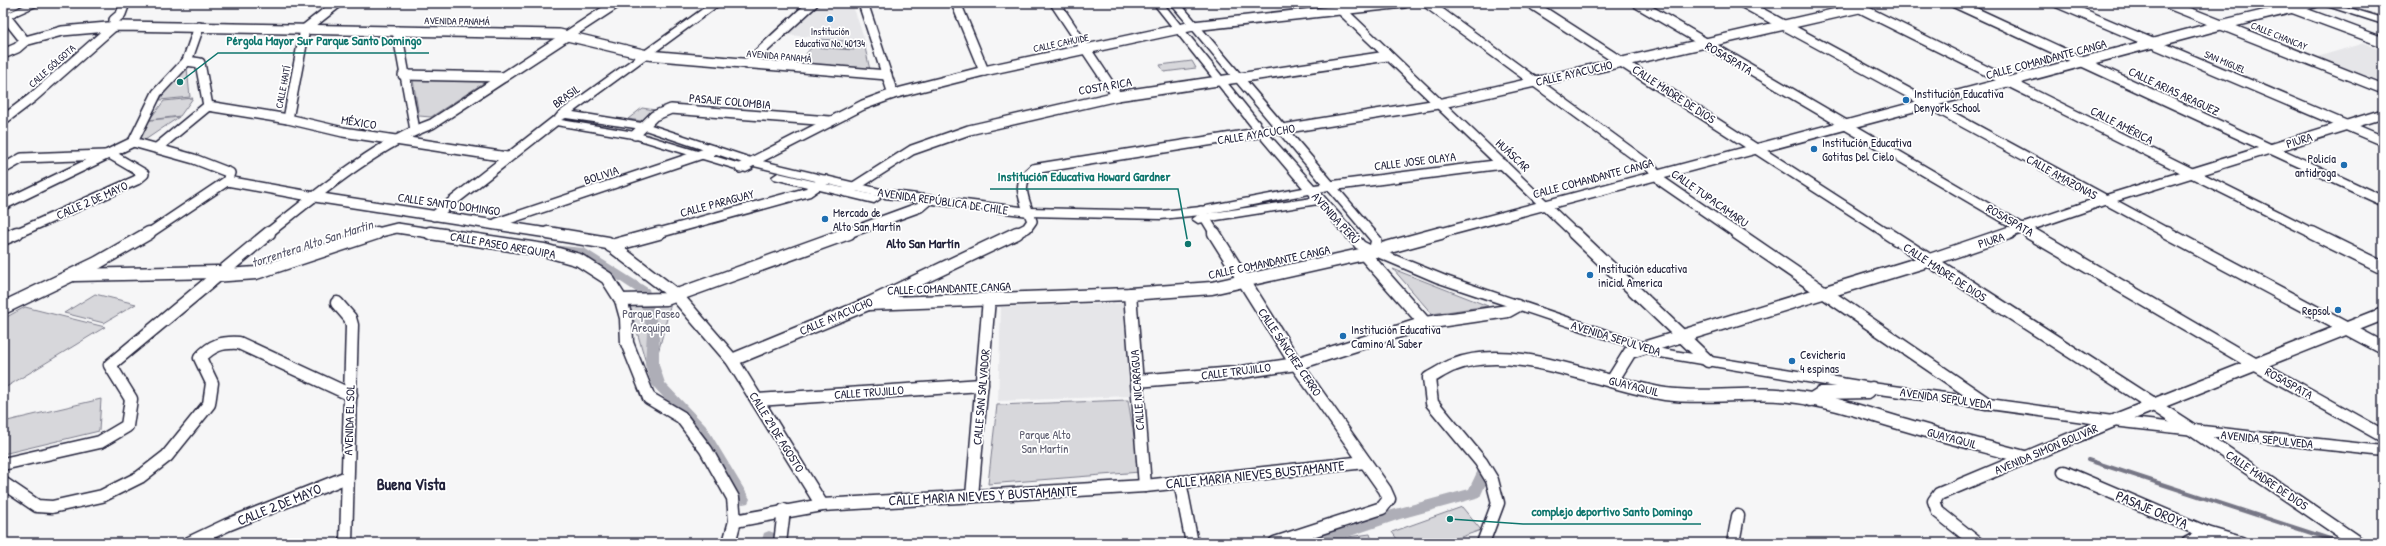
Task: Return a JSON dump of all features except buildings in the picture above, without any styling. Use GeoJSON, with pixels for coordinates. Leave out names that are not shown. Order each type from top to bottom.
{"type":"FeatureCollection","features":[{"type":"Feature","properties":{"kind":"street"},"geometry":{"type":"LineString","coordinates":[[4,15],[16,3]]}},
{"type":"Feature","properties":{"kind":"street"},"geometry":{"type":"LineString","coordinates":[[4,15],[38,3]]}},
{"type":"Feature","properties":{"kind":"street"},"geometry":{"type":"LineString","coordinates":[[114,26],[114,20],[121,14],[125,3]]}},
{"type":"Feature","properties":{"kind":"street"},"geometry":{"type":"LineString","coordinates":[[305,29],[338,3]]}},
{"type":"Feature","properties":{"kind":"street"},"geometry":{"type":"LineString","coordinates":[[3,464],[100,442],[127,426],[131,399],[110,365],[215,274],[315,197],[396,140],[415,130],[432,124],[617,3]]}},
{"type":"Feature","properties":{"kind":"street","name":"BRASIL"},"geometry":{"type":"LineString","coordinates":[[434,216],[558,118],[717,3]]}},
{"type":"Feature","properties":{"kind":"street"},"geometry":{"type":"LineString","coordinates":[[747,64],[813,3]]}},
{"type":"Feature","properties":{"kind":"street"},"geometry":{"type":"LineString","coordinates":[[863,3],[893,94]]}},
{"type":"Feature","properties":{"kind":"street"},"geometry":{"type":"LineString","coordinates":[[956,3],[984,71]]}},
{"type":"Feature","properties":{"kind":"street"},"geometry":{"type":"LineString","coordinates":[[1068,3],[1056,4],[1117,96]]}},
{"type":"Feature","properties":{"kind":"street","name":"AVENIDA PERÚ"},"geometry":{"type":"LineString","coordinates":[[1158,3],[1262,133],[1360,245],[1370,253],[1425,323]]}},
{"type":"Feature","properties":{"kind":"street","name":"AVENIDA PERÚ"},"geometry":{"type":"LineString","coordinates":[[1174,3],[1377,241],[1370,253]]}},
{"type":"Feature","properties":{"kind":"street","name":"CALLE CAHUIDE"},"geometry":{"type":"LineString","coordinates":[[745,165],[863,104],[893,94],[984,71],[1193,26],[1337,6],[1404,3]]}},
{"type":"Feature","properties":{"kind":"street","name":"CALLE TUPACAMARU"},"geometry":{"type":"LineString","coordinates":[[1428,3],[1650,167],[1661,181],[1986,403]]}},
{"type":"Feature","properties":{"kind":"street","name":"CALLE MADRE DE DIOS"},"geometry":{"type":"LineString","coordinates":[[1530,3],[1757,148],[1927,261],[2194,431],[2358,542]]}},
{"type":"Feature","properties":{"kind":"street","name":"ROSASPATA"},"geometry":{"type":"LineString","coordinates":[[1637,3],[1844,126],[2025,228],[2256,365],[2383,436]]}},
{"type":"Feature","properties":{"kind":"street","name":"CALLE AMAZONAS"},"geometry":{"type":"LineString","coordinates":[[1744,3],[2105,200],[2383,348]]}},
{"type":"Feature","properties":{"kind":"street","name":"CALLE AMÉRICA"},"geometry":{"type":"LineString","coordinates":[[1850,3],[2193,175],[2383,268]]}},
{"type":"Feature","properties":{"kind":"street","name":"CALLE ARIAS ARAGUEZ"},"geometry":{"type":"LineString","coordinates":[[1955,3],[2383,201]]}},
{"type":"Feature","properties":{"kind":"street","name":"SAN MIGUEL"},"geometry":{"type":"LineString","coordinates":[[2058,3],[2383,141]]}},
{"type":"Feature","properties":{"kind":"street","name":"CALLE CHANCAY"},"geometry":{"type":"LineString","coordinates":[[2166,3],[2383,89]]}},
{"type":"Feature","properties":{"kind":"street"},"geometry":{"type":"LineString","coordinates":[[2278,3],[2383,42]]}},
{"type":"Feature","properties":{"kind":"street","name":"CALLE COMANDANTE CANGA"},"geometry":{"type":"LineString","coordinates":[[868,304],[1130,294],[1212,288],[1243,282],[1370,253],[1546,204],[2008,83],[2221,25],[2314,3]]}},
{"type":"Feature","properties":{"kind":"street"},"geometry":{"type":"LineString","coordinates":[[2324,3],[2383,21]]}},
{"type":"Feature","properties":{"kind":"street","name":"HUÁSCAR"},"geometry":{"type":"LineString","coordinates":[[1337,6],[1387,56],[1546,204],[1708,361]]}},
{"type":"Feature","properties":{"kind":"street","name":"CALLE AYACUCHO"},"geometry":{"type":"LineString","coordinates":[[732,360],[868,304],[1027,228],[1031,217],[1021,189],[1021,181],[1025,174],[1033,169],[1438,104],[1859,8]]}},
{"type":"Feature","properties":{"kind":"street"},"geometry":{"type":"LineString","coordinates":[[4,15],[12,22],[16,31],[25,41]]}},
{"type":"Feature","properties":{"kind":"street","name":"AVENIDA PANAMÁ"},"geometry":{"type":"LineString","coordinates":[[3,54],[17,48],[25,41],[62,31],[114,26],[569,35],[647,55],[887,75]]}},
{"type":"Feature","properties":{"kind":"street","name":"CALLE GÓLGOTA"},"geometry":{"type":"LineString","coordinates":[[3,120],[27,104],[56,76],[114,26]]}},
{"type":"Feature","properties":{"kind":"street"},"geometry":{"type":"LineString","coordinates":[[3,205],[133,142],[157,93],[187,61],[199,27]]}},
{"type":"Feature","properties":{"kind":"street","name":"CALLE HAITÍ"},"geometry":{"type":"LineString","coordinates":[[288,119],[305,29]]}},
{"type":"Feature","properties":{"kind":"street"},"geometry":{"type":"LineString","coordinates":[[397,31],[415,130]]}},
{"type":"Feature","properties":{"kind":"street","name":"COSTA RICA"},"geometry":{"type":"LineString","coordinates":[[844,194],[897,158],[946,136],[1072,104],[1219,80],[1387,56]]}},
{"type":"Feature","properties":{"kind":"street"},"geometry":{"type":"LineString","coordinates":[[157,148],[208,106],[200,63],[187,61]]}},
{"type":"Feature","properties":{"kind":"street"},"geometry":{"type":"LineString","coordinates":[[404,75],[504,78]]}},
{"type":"Feature","properties":{"kind":"street","name":"MÉXICO"},"geometry":{"type":"LineString","coordinates":[[208,106],[288,119],[343,132],[507,157]]}},
{"type":"Feature","properties":{"kind":"street","name":"PASAJE COLOMBIA"},"geometry":{"type":"LineString","coordinates":[[635,135],[658,113],[679,108],[831,121]]}},
{"type":"Feature","properties":{"kind":"street","name":"PIURA"},"geometry":{"type":"LineString","coordinates":[[1612,381],[1630,352],[1681,334],[1927,261],[2105,200],[2193,175],[2270,149],[2383,114]]}},
{"type":"Feature","properties":{"kind":"street","name":"AVENIDA REPÚBLICA DE CHILE"},"geometry":{"type":"LineString","coordinates":[[558,118],[644,126],[714,150],[745,165]]}},
{"type":"Feature","properties":{"kind":"street","name":"AVENIDA REPÚBLICA DE CHILE"},"geometry":{"type":"LineString","coordinates":[[558,118],[635,135],[701,156],[821,183],[855,186],[923,204]]}},
{"type":"Feature","properties":{"kind":"street"},"geometry":{"type":"LineString","coordinates":[[3,308],[97,263],[151,232],[227,181],[230,173],[194,159],[133,142]]}},
{"type":"Feature","properties":{"kind":"street","name":"BOLIVIA"},"geometry":{"type":"LineString","coordinates":[[495,224],[701,156],[714,150]]}},
{"type":"Feature","properties":{"kind":"street"},"geometry":{"type":"LineString","coordinates":[[3,169],[22,158],[110,154]]}},
{"type":"Feature","properties":{"kind":"street","name":"CALLE 2 DE MAYO"},"geometry":{"type":"LineString","coordinates":[[3,239],[137,180],[144,174],[110,154]]}},
{"type":"Feature","properties":{"kind":"street","name":"CALLE JOSE OLAYA"},"geometry":{"type":"LineString","coordinates":[[1330,186],[1344,183],[1503,164]]}},
{"type":"Feature","properties":{"kind":"street","name":"CALLE SANTO DOMINGO"},"geometry":{"type":"LineString","coordinates":[[227,181],[315,197],[495,224],[608,243],[676,296],[732,360]]}},
{"type":"Feature","properties":{"kind":"street","name":"AVENIDA REPÚBLICA DE CHILE"},"geometry":{"type":"LineString","coordinates":[[821,183],[844,194],[1031,217],[1121,224],[1321,200]]}},
{"type":"Feature","properties":{"kind":"street","name":"CALLE PARAGUAY"},"geometry":{"type":"LineString","coordinates":[[611,246],[808,192],[821,183]]}},
{"type":"Feature","properties":{"kind":"street","name":"AVENIDA REPÚBLICA DE CHILE"},"geometry":{"type":"LineString","coordinates":[[1204,215],[1330,186]]}},
{"type":"Feature","properties":{"kind":"street"},"geometry":{"type":"LineString","coordinates":[[621,300],[666,299],[676,296],[923,204]]}},
{"type":"Feature","properties":{"kind":"street","name":"CALLE SÁNCHEZ CERRO"},"geometry":{"type":"LineString","coordinates":[[1204,215],[1243,282],[1296,364],[1385,490],[1388,499],[1382,508],[1275,543]]}},
{"type":"Feature","properties":{"kind":"street"},"geometry":{"type":"LineString","coordinates":[[1339,220],[1356,216]]}},
{"type":"Feature","properties":{"kind":"street","name":"CALLE PASEO AREQUIPA"},"geometry":{"type":"LineString","coordinates":[[70,275],[256,273],[288,264],[360,237],[397,228],[544,250],[579,260],[607,278],[621,300],[626,318],[627,343],[649,398],[681,417],[706,450],[733,498],[735,521]]}},
{"type":"Feature","properties":{"kind":"street","name":"AVENIDA SEPULVEDA"},"geometry":{"type":"LineString","coordinates":[[1370,253],[1517,306],[1642,348],[1708,361],[1872,388],[2113,421],[2383,451]]}},
{"type":"Feature","properties":{"kind":"street","name":"CALLE NICARAGUA"},"geometry":{"type":"LineString","coordinates":[[1130,294],[1145,486]]}},
{"type":"Feature","properties":{"kind":"street","name":"CALLE SAN SALVADOR"},"geometry":{"type":"LineString","coordinates":[[972,496],[989,299]]}},
{"type":"Feature","properties":{"kind":"street","name":"AVENIDA EL SOL"},"geometry":{"type":"LineString","coordinates":[[337,303],[352,320],[354,326],[350,335],[351,395],[347,477],[346,543]]}},
{"type":"Feature","properties":{"kind":"street"},"geometry":{"type":"LineString","coordinates":[[1425,323],[1508,311],[1517,306]]}},
{"type":"Feature","properties":{"kind":"street","name":"AVENIDA SIMON BOLIVAR"},"geometry":{"type":"LineString","coordinates":[[1977,543],[1938,512],[1934,501],[1939,494],[2028,458],[2113,421],[2383,314]]}},
{"type":"Feature","properties":{"kind":"street","name":"CALLE TRUJILLO"},"geometry":{"type":"LineString","coordinates":[[1137,381],[1235,373],[1296,364],[1425,323]]}},
{"type":"Feature","properties":{"kind":"street"},"geometry":{"type":"LineString","coordinates":[[3,483],[37,506],[52,507],[102,496],[140,477],[167,456],[197,421],[209,404],[212,383],[200,358],[208,349],[221,342],[239,343],[351,395]]}},
{"type":"Feature","properties":{"kind":"street","name":"GUAYAQUIL"},"geometry":{"type":"LineString","coordinates":[[1483,543],[1498,503],[1492,480],[1481,462],[1432,403],[1429,390],[1429,378],[1452,364],[1483,357],[1584,372],[1612,381],[1665,394],[1696,396],[1761,394],[1810,400],[2028,458]]}},
{"type":"Feature","properties":{"kind":"street","name":"CALLE 29 DE AGOSTO"},"geometry":{"type":"LineString","coordinates":[[732,360],[822,505]]}},
{"type":"Feature","properties":{"kind":"street","name":"CALLE TRUJILLO"},"geometry":{"type":"LineString","coordinates":[[757,400],[982,384]]}},
{"type":"Feature","properties":{"kind":"street"},"geometry":{"type":"LineString","coordinates":[[1810,400],[1820,393],[1868,392],[1872,391],[1872,388]]}},
{"type":"Feature","properties":{"kind":"street","name":"CALLE MARIA NIEVES BUSTAMANTE"},"geometry":{"type":"LineString","coordinates":[[1145,486],[1365,462]]}},
{"type":"Feature","properties":{"kind":"street","name":"PASAJE OROYA"},"geometry":{"type":"LineString","coordinates":[[2064,472],[2207,533],[2240,543]]}},
{"type":"Feature","properties":{"kind":"street","name":"CALLE 2 DE MAYO"},"geometry":{"type":"LineString","coordinates":[[189,543],[227,525],[347,477]]}},
{"type":"Feature","properties":{"kind":"street"},"geometry":{"type":"LineString","coordinates":[[1180,482],[1192,543]]}},
{"type":"Feature","properties":{"kind":"street","name":"CALLE MARIA NIEVES Y BUSTAMANTE"},"geometry":{"type":"LineString","coordinates":[[822,505],[1145,486]]}},
{"type":"Feature","properties":{"kind":"street"},"geometry":{"type":"LineString","coordinates":[[729,543],[735,521],[784,510],[822,505]]}},
{"type":"Feature","properties":{"kind":"street"},"geometry":{"type":"LineString","coordinates":[[780,543],[784,510]]}},
{"type":"Feature","properties":{"kind":"street"},"geometry":{"type":"LineString","coordinates":[[1733,543],[1738,516]]}},
{"type":"Feature","properties":{"kind":"street"},"geometry":{"type":"LineString","coordinates":[[2188,543],[2207,533]]}},
{"type":"Feature","properties":{"kind":"shaded area","name":"Institución Educativa No. 40134"},"geometry":{"type":"Polygon","coordinates":[[[820,3],[852,3],[865,41],[787,35],[820,3]]]}},
{"type":"Feature","properties":{"kind":"shaded area"},"geometry":{"type":"Polygon","coordinates":[[[2364,43],[2383,51],[2383,82],[2317,57],[2364,43]]]}},
{"type":"Feature","properties":{"kind":"shaded area"},"geometry":{"type":"Polygon","coordinates":[[[1125,303],[1130,396],[998,401],[1001,307],[1125,303]]]}},
{"type":"Feature","properties":{"kind":"green space"},"geometry":{"type":"Polygon","coordinates":[[[820,39],[859,42],[852,49],[813,46],[820,39]]]}},
{"type":"Feature","properties":{"kind":"green space"},"geometry":{"type":"Polygon","coordinates":[[[860,42],[864,43],[870,70],[796,65],[812,47],[854,50],[860,42]]]}},
{"type":"Feature","properties":{"kind":"green space"},"geometry":{"type":"Polygon","coordinates":[[[1192,61],[1196,68],[1164,72],[1160,65],[1192,61]]]}},
{"type":"Feature","properties":{"kind":"green space"},"geometry":{"type":"Polygon","coordinates":[[[180,68],[187,68],[190,97],[160,100],[180,68]]]}},
{"type":"Feature","properties":{"kind":"green space"},"geometry":{"type":"Polygon","coordinates":[[[413,80],[488,80],[431,117],[419,116],[413,80]]]}},
{"type":"Feature","properties":{"kind":"green space"},"geometry":{"type":"Polygon","coordinates":[[[193,98],[180,116],[149,120],[164,101],[193,98]]]}},
{"type":"Feature","properties":{"kind":"green space"},"geometry":{"type":"Polygon","coordinates":[[[642,108],[662,111],[648,122],[628,119],[642,108]]]}},
{"type":"Feature","properties":{"kind":"green space"},"geometry":{"type":"Polygon","coordinates":[[[179,117],[145,140],[129,138],[143,121],[179,117]]]}},
{"type":"Feature","properties":{"kind":"green space"},"geometry":{"type":"Polygon","coordinates":[[[1393,269],[1488,306],[1432,314],[1393,269]]]}},
{"type":"Feature","properties":{"kind":"green space"},"geometry":{"type":"Polygon","coordinates":[[[95,294],[136,304],[104,323],[64,313],[95,294]]]}},
{"type":"Feature","properties":{"kind":"green space","name":"Parque Paseo Arequipa"},"geometry":{"type":"Polygon","coordinates":[[[671,303],[651,380],[629,304],[671,303]]]}},
{"type":"Feature","properties":{"kind":"green space"},"geometry":{"type":"Polygon","coordinates":[[[25,307],[105,327],[3,389],[3,319],[25,307]]]}},
{"type":"Feature","properties":{"kind":"green space"},"geometry":{"type":"Polygon","coordinates":[[[101,399],[99,431],[3,454],[3,422],[101,399]]]}},
{"type":"Feature","properties":{"kind":"green space","name":"Parque Alto San Martín"},"geometry":{"type":"Polygon","coordinates":[[[1128,400],[1140,472],[988,484],[997,405],[1128,400]]]}},
{"type":"Feature","properties":{"kind":"green space"},"geometry":{"type":"Polygon","coordinates":[[[1462,507],[1481,530],[1444,543],[1400,543],[1392,532],[1462,507]]]}},
{"type":"Feature","properties":{"kind":"green space"},"geometry":{"type":"Polygon","coordinates":[[[1370,534],[1373,543],[1304,543],[1370,534]]]}},
{"type":"Feature","properties":{"kind":"waterway","name":"torrentera Alto San Martin"},"geometry":{"type":"LineString","coordinates":[[550,249],[580,250],[645,292],[653,332],[652,365],[659,385],[701,429],[743,499]]}},
{"type":"Feature","properties":{"kind":"waterway"},"geometry":{"type":"LineString","coordinates":[[2088,460],[2342,543]]}},
{"type":"Feature","properties":{"kind":"waterway","name":"torrentera Alto San Martin"},"geometry":{"type":"LineString","coordinates":[[1313,543],[1397,514],[1475,493],[1485,470]]}},
{"type":"Feature","properties":{"kind":"waterway","name":"torrentera Alto San Martin"},"geometry":{"type":"LineString","coordinates":[[769,537],[769,543]]}},
{"type":"Feature","properties":{"kind":"place","name":"Institución Educativa No. 40134"},"geometry":{"type":"Point","coordinates":[830,19]}},
{"type":"Feature","properties":{"kind":"place","name":"Pérgola Mayor Sur Parque Santo Domingo"},"geometry":{"type":"Point","coordinates":[180,82]}},
{"type":"Feature","properties":{"kind":"place","name":"Institución Educativa Denyork School"},"geometry":{"type":"Point","coordinates":[1906,100]}},
{"type":"Feature","properties":{"kind":"place","name":"Institución Educativa Gotitas Del Cielo"},"geometry":{"type":"Point","coordinates":[1814,149]}},
{"type":"Feature","properties":{"kind":"place","name":"Policía antidroga"},"geometry":{"type":"Point","coordinates":[2344,165]}},
{"type":"Feature","properties":{"kind":"place","name":"Mercado de Alto San Martín"},"geometry":{"type":"Point","coordinates":[825,219]}},
{"type":"Feature","properties":{"kind":"place","name":"Institución Educativa Howard Gardner"},"geometry":{"type":"Point","coordinates":[1188,244]}},
{"type":"Feature","properties":{"kind":"place","name":"Institución educativa inicial America"},"geometry":{"type":"Point","coordinates":[1590,275]}},
{"type":"Feature","properties":{"kind":"place","name":"Repsol"},"geometry":{"type":"Point","coordinates":[2338,310]}},
{"type":"Feature","properties":{"kind":"place","name":"Institución Educativa Camino Al Saber"},"geometry":{"type":"Point","coordinates":[1343,336]}},
{"type":"Feature","properties":{"kind":"place","name":"Cevicheria 4 espinas"},"geometry":{"type":"Point","coordinates":[1792,361]}},
{"type":"Feature","properties":{"kind":"place","name":"complejo deportivo Santo Domingo"},"geometry":{"type":"Point","coordinates":[1450,519]}},
{"type":"Feature","properties":{"kind":"district","name":"Alto San Martín"},"geometry":{"type":"Point","coordinates":[923,243]}},
{"type":"Feature","properties":{"kind":"district","name":"Buena Vista"},"geometry":{"type":"Point","coordinates":[411,484]}}]}
